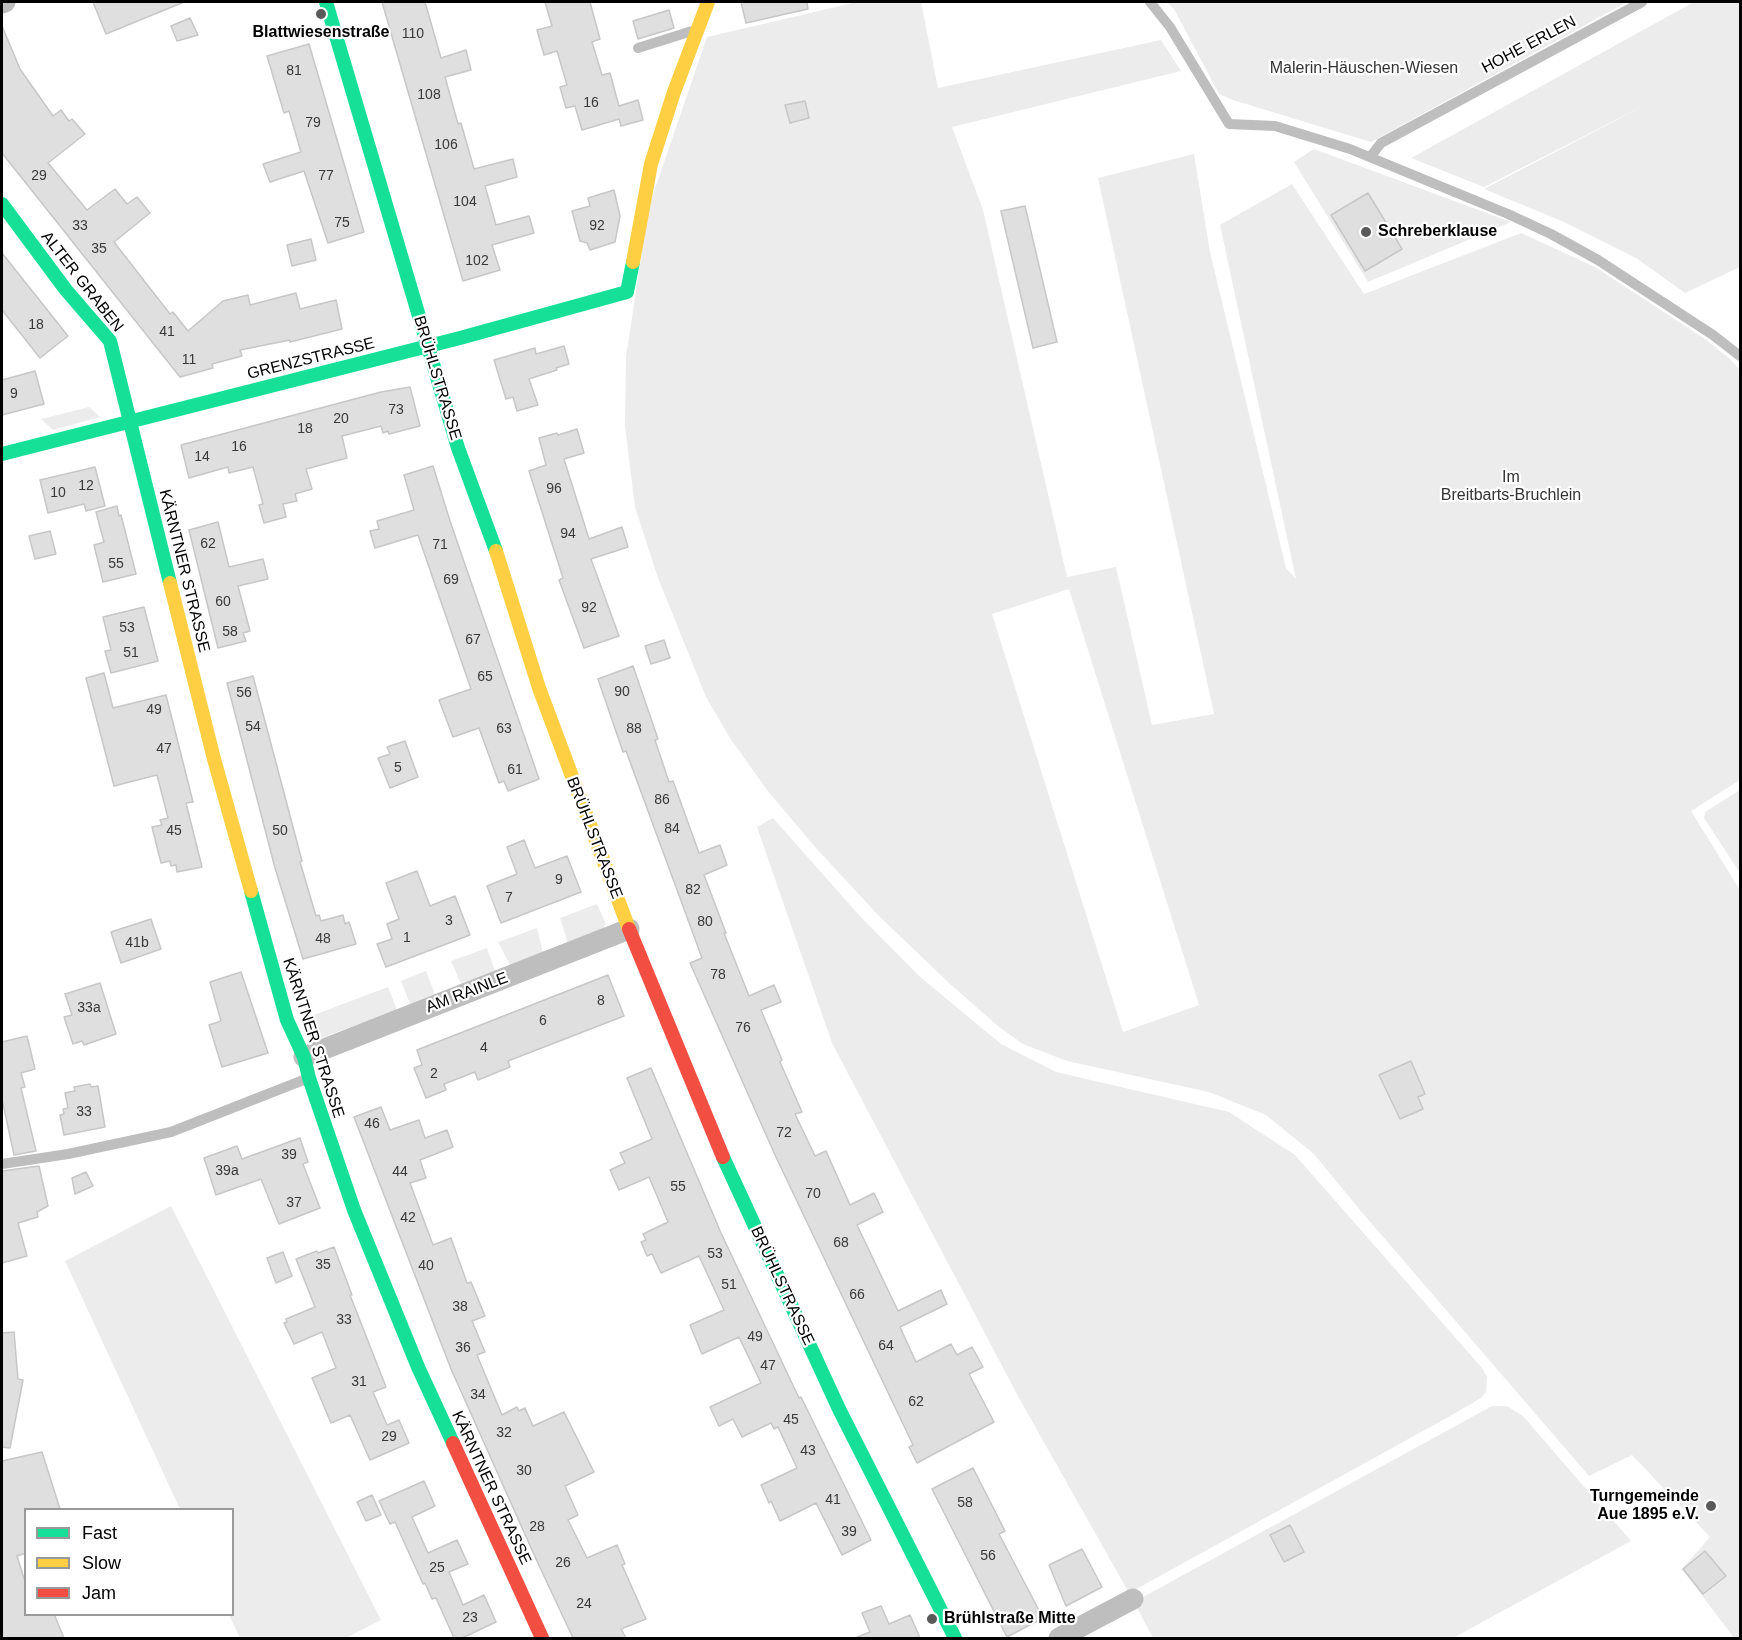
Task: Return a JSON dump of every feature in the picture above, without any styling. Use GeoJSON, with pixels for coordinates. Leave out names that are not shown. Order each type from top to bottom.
{"type":"FeatureCollection","features":[{"type":"Feature","properties":{"kind":"street","name":"BRÜHLSTRASSE"},"geometry":{"type":"LineString","coordinates":[[326,2],[458,448],[494,544],[539,688],[629,929],[693,1087],[749,1215],[839,1409],[955,1638]]}},
{"type":"Feature","properties":{"kind":"street"},"geometry":{"type":"LineString","coordinates":[[697,29],[708,2]]}},
{"type":"Feature","properties":{"kind":"street","name":"GRENZSTRASSE"},"geometry":{"type":"LineString","coordinates":[[2,454],[428,346],[627,292],[651,164],[697,29]]}},
{"type":"Feature","properties":{"kind":"street","name":"ALTER GRABEN"},"geometry":{"type":"LineString","coordinates":[[2,204],[66,290],[110,341],[129,422]]}},
{"type":"Feature","properties":{"kind":"street","name":"KÄRNTNER STRASSE"},"geometry":{"type":"LineString","coordinates":[[129,422],[214,759],[287,1020],[304,1057],[354,1210],[418,1367],[542,1638]]}},
{"type":"Feature","properties":{"kind":"street","name":"AM RAINLE"},"geometry":{"type":"LineString","coordinates":[[304,1057],[629,929]]}},
{"type":"Feature","properties":{"kind":"street"},"geometry":{"type":"LineString","coordinates":[[1059,1638],[1133,1599]]}},
{"type":"Feature","properties":{"kind":"lane"},"geometry":{"type":"LineString","coordinates":[[1150,2],[1170,27],[1229,124],[1275,126],[1371,156],[1551,234],[1598,260],[1713,335],[1740,356]]}},
{"type":"Feature","properties":{"kind":"lane","name":"HOHE ERLEN"},"geometry":{"type":"LineString","coordinates":[[1371,156],[1381,143],[1642,2]]}},
{"type":"Feature","properties":{"kind":"lane"},"geometry":{"type":"LineString","coordinates":[[638,48],[697,29]]}},
{"type":"Feature","properties":{"kind":"lane"},"geometry":{"type":"LineString","coordinates":[[2,1164],[68,1154],[171,1132],[309,1078]]}},
{"type":"Feature","properties":{"kind":"green space","name":"Im Breitbarts-Bruchlein"},"geometry":{"type":"Polygon","coordinates":[[[857,2],[921,2],[938,88],[1161,40],[1181,71],[952,127],[983,210],[1067,577],[1116,567],[1152,725],[1214,714],[1098,178],[1194,154],[1210,252],[1286,568],[1296,579],[1220,225],[1292,184],[1364,294],[1521,233],[1595,267],[1705,339],[1740,370],[1740,780],[1691,811],[1740,890],[1740,1638],[1734,1638],[1682,1569],[1710,1537],[1632,1455],[1589,1476],[1314,1154],[1266,1115],[1209,1092],[1067,1061],[1023,1044],[999,1027],[878,915],[815,847],[767,790],[730,738],[706,697],[658,578],[635,507],[625,426],[626,357],[649,206],[707,37],[857,2]],[[1069,589],[992,614],[1123,1032],[1199,1005],[1069,589]]]}},
{"type":"Feature","properties":{"kind":"green space","name":"Malerin-Häuschen-Wiesen"},"geometry":{"type":"Polygon","coordinates":[[[1167,2],[1627,2],[1371,142],[1219,94],[1174,9],[1167,2]]]}},
{"type":"Feature","properties":{"kind":"green space"},"geometry":{"type":"Polygon","coordinates":[[[1694,2],[1740,2],[1740,267],[1685,293],[1636,258],[1564,222],[1484,189],[1657,99],[1484,187],[1411,158],[1694,2]]]}},
{"type":"Feature","properties":{"kind":"green space"},"geometry":{"type":"Polygon","coordinates":[[[1314,149],[1511,222],[1368,282],[1294,162],[1314,149]]]}},
{"type":"Feature","properties":{"kind":"green space"},"geometry":{"type":"Polygon","coordinates":[[[89,407],[100,417],[53,430],[41,419],[89,407]]]}},
{"type":"Feature","properties":{"kind":"green space"},"geometry":{"type":"Polygon","coordinates":[[[1740,790],[1740,873],[1704,818],[1705,812],[1740,790]]]}},
{"type":"Feature","properties":{"kind":"green space"},"geometry":{"type":"Polygon","coordinates":[[[773,818],[859,915],[919,976],[1001,1044],[1056,1072],[1229,1112],[1295,1155],[1482,1368],[1487,1377],[1486,1392],[1481,1398],[1452,1415],[1129,1593],[1019,1398],[832,1043],[757,827],[773,818]]]}},
{"type":"Feature","properties":{"kind":"green space"},"geometry":{"type":"Polygon","coordinates":[[[597,904],[606,924],[603,928],[568,944],[560,918],[597,904]]]}},
{"type":"Feature","properties":{"kind":"green space"},"geometry":{"type":"Polygon","coordinates":[[[537,928],[543,953],[511,967],[498,942],[537,928]]]}},
{"type":"Feature","properties":{"kind":"green space"},"geometry":{"type":"Polygon","coordinates":[[[487,948],[495,971],[461,984],[451,961],[487,948]]]}},
{"type":"Feature","properties":{"kind":"green space"},"geometry":{"type":"Polygon","coordinates":[[[426,971],[435,994],[410,1004],[401,981],[426,971]]]}},
{"type":"Feature","properties":{"kind":"green space"},"geometry":{"type":"Polygon","coordinates":[[[388,987],[397,1010],[313,1041],[306,1018],[388,987]]]}},
{"type":"Feature","properties":{"kind":"green space"},"geometry":{"type":"Polygon","coordinates":[[[171,1206],[381,1620],[346,1638],[240,1638],[229,1616],[234,1616],[234,1508],[180,1508],[65,1261],[171,1206]]]}},
{"type":"Feature","properties":{"kind":"green space"},"geometry":{"type":"Polygon","coordinates":[[[1492,1406],[1507,1406],[1523,1416],[1631,1541],[1453,1638],[1153,1638],[1134,1602],[1492,1406]]]}},
{"type":"Feature","properties":{"kind":"building"},"geometry":{"type":"Polygon","coordinates":[[[93,2],[184,2],[106,34],[93,2]]]}},
{"type":"Feature","properties":{"kind":"building"},"geometry":{"type":"Polygon","coordinates":[[[382,2],[425,2],[441,58],[466,50],[471,70],[445,77],[474,169],[513,159],[517,177],[485,186],[496,225],[529,216],[534,233],[492,245],[500,270],[463,281],[382,2]]]}},
{"type":"Feature","properties":{"kind":"building"},"geometry":{"type":"Polygon","coordinates":[[[545,2],[590,2],[600,39],[592,42],[602,75],[610,73],[619,106],[638,100],[643,120],[621,126],[619,119],[582,130],[575,106],[566,108],[560,87],[567,85],[557,51],[544,55],[537,30],[552,26],[545,2]]]}},
{"type":"Feature","properties":{"kind":"building"},"geometry":{"type":"Polygon","coordinates":[[[741,2],[807,2],[808,9],[746,23],[741,2]]]}},
{"type":"Feature","properties":{"kind":"building"},"geometry":{"type":"Polygon","coordinates":[[[669,10],[674,28],[638,39],[633,21],[669,10]]]}},
{"type":"Feature","properties":{"kind":"building"},"geometry":{"type":"Polygon","coordinates":[[[190,18],[198,35],[177,41],[171,26],[190,18]]]}},
{"type":"Feature","properties":{"kind":"building"},"geometry":{"type":"Polygon","coordinates":[[[2,26],[20,69],[53,116],[61,110],[69,121],[72,119],[85,134],[48,163],[87,210],[115,189],[127,204],[137,197],[150,213],[114,242],[170,314],[173,312],[188,331],[223,301],[248,295],[250,305],[296,293],[300,309],[336,300],[342,329],[290,342],[290,340],[240,350],[242,356],[212,364],[213,368],[180,377],[2,153],[2,26]]]}},
{"type":"Feature","properties":{"kind":"building"},"geometry":{"type":"Polygon","coordinates":[[[309,44],[364,232],[328,243],[304,171],[270,182],[263,164],[301,152],[289,111],[284,113],[267,56],[309,44]]]}},
{"type":"Feature","properties":{"kind":"building"},"geometry":{"type":"Polygon","coordinates":[[[805,101],[809,118],[790,123],[785,105],[805,101]]]}},
{"type":"Feature","properties":{"kind":"building"},"geometry":{"type":"Polygon","coordinates":[[[614,190],[620,216],[615,242],[590,250],[587,243],[580,241],[572,211],[590,206],[588,198],[614,190]]]}},
{"type":"Feature","properties":{"kind":"building","name":"Schreberklause"},"geometry":{"type":"Polygon","coordinates":[[[1368,193],[1402,249],[1365,271],[1331,215],[1368,193]]]}},
{"type":"Feature","properties":{"kind":"building"},"geometry":{"type":"Polygon","coordinates":[[[1025,206],[1057,342],[1033,348],[1001,211],[1025,206]]]}},
{"type":"Feature","properties":{"kind":"building"},"geometry":{"type":"Polygon","coordinates":[[[311,239],[316,260],[292,266],[287,245],[311,239]]]}},
{"type":"Feature","properties":{"kind":"building"},"geometry":{"type":"Polygon","coordinates":[[[2,253],[68,336],[40,358],[2,310],[2,253]]]}},
{"type":"Feature","properties":{"kind":"building"},"geometry":{"type":"Polygon","coordinates":[[[564,346],[569,364],[529,379],[538,405],[517,411],[513,397],[506,399],[494,360],[535,348],[536,354],[564,346]]]}},
{"type":"Feature","properties":{"kind":"building"},"geometry":{"type":"Polygon","coordinates":[[[35,371],[44,404],[2,415],[2,380],[35,371]]]}},
{"type":"Feature","properties":{"kind":"building"},"geometry":{"type":"Polygon","coordinates":[[[410,387],[420,426],[389,434],[388,431],[383,433],[381,426],[342,436],[347,458],[306,469],[312,489],[295,494],[297,501],[283,504],[286,517],[264,523],[259,505],[263,504],[253,467],[229,473],[228,467],[189,478],[181,445],[381,392],[410,387]]]}},
{"type":"Feature","properties":{"kind":"building"},"geometry":{"type":"Polygon","coordinates":[[[577,429],[584,453],[564,459],[589,539],[622,527],[628,547],[591,559],[619,636],[584,648],[559,580],[563,578],[529,471],[546,465],[539,438],[577,429]]]}},
{"type":"Feature","properties":{"kind":"building"},"geometry":{"type":"Polygon","coordinates":[[[433,466],[539,779],[508,791],[504,781],[499,783],[479,728],[453,737],[439,700],[471,689],[418,535],[375,548],[370,531],[379,529],[377,521],[414,510],[404,475],[433,466]]]}},
{"type":"Feature","properties":{"kind":"building"},"geometry":{"type":"Polygon","coordinates":[[[95,467],[105,506],[86,511],[84,504],[48,513],[40,480],[95,467]]]}},
{"type":"Feature","properties":{"kind":"building"},"geometry":{"type":"Polygon","coordinates":[[[117,506],[136,574],[103,582],[94,545],[104,542],[96,512],[117,506]]]}},
{"type":"Feature","properties":{"kind":"building"},"geometry":{"type":"Polygon","coordinates":[[[218,522],[229,567],[263,559],[268,579],[238,586],[250,631],[243,633],[246,641],[218,648],[189,530],[218,522]]]}},
{"type":"Feature","properties":{"kind":"building"},"geometry":{"type":"Polygon","coordinates":[[[50,531],[56,554],[35,559],[29,536],[50,531]]]}},
{"type":"Feature","properties":{"kind":"building"},"geometry":{"type":"Polygon","coordinates":[[[144,607],[158,661],[111,673],[105,651],[111,650],[103,617],[144,607]]]}},
{"type":"Feature","properties":{"kind":"building"},"geometry":{"type":"Polygon","coordinates":[[[664,640],[670,658],[651,664],[645,646],[664,640]]]}},
{"type":"Feature","properties":{"kind":"building"},"geometry":{"type":"Polygon","coordinates":[[[633,666],[658,739],[655,740],[669,782],[673,781],[699,853],[720,845],[727,865],[704,875],[749,996],[774,985],[781,1002],[761,1010],[802,1112],[795,1114],[815,1156],[826,1151],[850,1205],[874,1193],[883,1212],[857,1225],[898,1311],[941,1290],[947,1304],[900,1327],[916,1362],[951,1344],[957,1355],[972,1347],[983,1367],[969,1374],[994,1422],[917,1463],[909,1447],[913,1445],[775,1155],[690,963],[702,958],[626,751],[623,752],[598,679],[633,666]]]}},
{"type":"Feature","properties":{"kind":"building"},"geometry":{"type":"Polygon","coordinates":[[[104,673],[113,708],[166,695],[193,802],[186,803],[202,867],[177,872],[176,865],[171,866],[170,861],[161,863],[152,827],[162,825],[160,820],[168,818],[157,775],[114,786],[86,678],[104,673]]]}},
{"type":"Feature","properties":{"kind":"building"},"geometry":{"type":"Polygon","coordinates":[[[253,676],[316,916],[319,915],[321,921],[343,915],[345,924],[349,922],[356,944],[303,959],[275,868],[227,683],[253,676]]]}},
{"type":"Feature","properties":{"kind":"building"},"geometry":{"type":"Polygon","coordinates":[[[405,741],[418,777],[390,788],[378,758],[390,754],[387,747],[405,741]]]}},
{"type":"Feature","properties":{"kind":"building"},"geometry":{"type":"Polygon","coordinates":[[[524,840],[535,868],[567,856],[581,892],[501,923],[487,886],[517,874],[507,847],[524,840]]]}},
{"type":"Feature","properties":{"kind":"building"},"geometry":{"type":"Polygon","coordinates":[[[417,871],[430,906],[455,896],[470,935],[386,967],[377,944],[392,939],[387,924],[399,919],[386,883],[417,871]]]}},
{"type":"Feature","properties":{"kind":"building"},"geometry":{"type":"Polygon","coordinates":[[[151,919],[161,949],[121,963],[111,932],[151,919]]]}},
{"type":"Feature","properties":{"kind":"building"},"geometry":{"type":"Polygon","coordinates":[[[241,972],[268,1053],[222,1067],[209,1025],[221,1021],[210,982],[241,972]]]}},
{"type":"Feature","properties":{"kind":"building"},"geometry":{"type":"Polygon","coordinates":[[[608,975],[624,1016],[508,1061],[510,1067],[478,1080],[475,1072],[444,1084],[446,1090],[426,1098],[414,1068],[422,1065],[417,1050],[608,975]]]}},
{"type":"Feature","properties":{"kind":"building"},"geometry":{"type":"Polygon","coordinates":[[[100,983],[116,1034],[84,1045],[82,1041],[73,1044],[64,1017],[72,1015],[65,994],[100,983]]]}},
{"type":"Feature","properties":{"kind":"building"},"geometry":{"type":"Polygon","coordinates":[[[27,1036],[35,1069],[21,1073],[25,1087],[21,1088],[36,1151],[14,1155],[2,1099],[2,1042],[27,1036]]]}},
{"type":"Feature","properties":{"kind":"building"},"geometry":{"type":"Polygon","coordinates":[[[1411,1061],[1425,1094],[1418,1097],[1423,1109],[1400,1119],[1379,1075],[1411,1061]]]}},
{"type":"Feature","properties":{"kind":"building"},"geometry":{"type":"Polygon","coordinates":[[[651,1068],[721,1233],[799,1398],[801,1397],[871,1540],[842,1555],[816,1503],[780,1521],[771,1501],[769,1503],[761,1485],[797,1468],[778,1427],[774,1429],[771,1423],[742,1437],[733,1419],[719,1426],[710,1407],[761,1383],[739,1337],[702,1354],[690,1325],[724,1310],[699,1256],[661,1273],[652,1254],[647,1256],[641,1242],[646,1240],[643,1234],[668,1222],[649,1177],[619,1190],[610,1170],[625,1163],[620,1153],[652,1139],[627,1078],[651,1068]]]}},
{"type":"Feature","properties":{"kind":"building"},"geometry":{"type":"Polygon","coordinates":[[[90,1084],[91,1087],[98,1086],[105,1127],[64,1135],[60,1115],[64,1114],[63,1109],[68,1108],[65,1093],[75,1091],[74,1087],[90,1084]]]}},
{"type":"Feature","properties":{"kind":"building"},"geometry":{"type":"Polygon","coordinates":[[[381,1107],[390,1130],[419,1120],[425,1138],[447,1130],[453,1147],[420,1160],[426,1178],[410,1183],[433,1245],[451,1238],[467,1283],[471,1282],[485,1316],[472,1321],[485,1352],[477,1355],[502,1415],[517,1407],[519,1411],[525,1408],[533,1426],[564,1412],[594,1472],[565,1486],[578,1515],[568,1520],[587,1558],[617,1545],[625,1564],[622,1565],[646,1619],[621,1629],[626,1638],[573,1638],[536,1559],[451,1369],[354,1117],[381,1107]]]}},
{"type":"Feature","properties":{"kind":"building"},"geometry":{"type":"Polygon","coordinates":[[[300,1138],[308,1162],[303,1164],[320,1208],[279,1224],[261,1179],[216,1195],[204,1158],[237,1146],[242,1159],[300,1138]]]}},
{"type":"Feature","properties":{"kind":"building"},"geometry":{"type":"Polygon","coordinates":[[[39,1166],[48,1206],[37,1212],[38,1217],[18,1223],[27,1256],[2,1263],[2,1171],[39,1166]]]}},
{"type":"Feature","properties":{"kind":"building"},"geometry":{"type":"Polygon","coordinates":[[[86,1172],[93,1186],[75,1194],[72,1178],[86,1172]]]}},
{"type":"Feature","properties":{"kind":"building"},"geometry":{"type":"Polygon","coordinates":[[[334,1247],[386,1387],[373,1392],[387,1425],[399,1420],[409,1443],[370,1460],[350,1415],[331,1423],[312,1378],[336,1368],[322,1332],[294,1344],[284,1323],[287,1322],[286,1319],[315,1307],[296,1259],[334,1247]]]}},
{"type":"Feature","properties":{"kind":"building"},"geometry":{"type":"Polygon","coordinates":[[[283,1252],[292,1276],[276,1283],[267,1258],[283,1252]]]}},
{"type":"Feature","properties":{"kind":"building"},"geometry":{"type":"Polygon","coordinates":[[[14,1332],[18,1379],[23,1380],[10,1448],[2,1447],[2,1333],[14,1332]]]}},
{"type":"Feature","properties":{"kind":"building"},"geometry":{"type":"Polygon","coordinates":[[[42,1452],[60,1508],[24,1508],[24,1554],[17,1556],[24,1579],[24,1616],[55,1616],[64,1638],[2,1638],[2,1461],[42,1452]]]}},
{"type":"Feature","properties":{"kind":"building"},"geometry":{"type":"Polygon","coordinates":[[[973,1468],[1005,1531],[999,1534],[1043,1618],[1007,1637],[932,1489],[973,1468]]]}},
{"type":"Feature","properties":{"kind":"building"},"geometry":{"type":"Polygon","coordinates":[[[424,1481],[435,1506],[412,1517],[428,1553],[457,1540],[468,1564],[449,1572],[463,1605],[484,1595],[496,1622],[462,1638],[454,1638],[436,1598],[432,1599],[425,1583],[423,1584],[395,1522],[390,1524],[379,1501],[424,1481]]]}},
{"type":"Feature","properties":{"kind":"building"},"geometry":{"type":"Polygon","coordinates":[[[372,1495],[381,1515],[366,1521],[357,1502],[372,1495]]]}},
{"type":"Feature","properties":{"kind":"building"},"geometry":{"type":"Polygon","coordinates":[[[1290,1525],[1304,1552],[1284,1562],[1270,1535],[1290,1525]]]}},
{"type":"Feature","properties":{"kind":"building"},"geometry":{"type":"Polygon","coordinates":[[[1082,1549],[1102,1587],[1066,1606],[1049,1565],[1082,1549]]]}},
{"type":"Feature","properties":{"kind":"building"},"geometry":{"type":"Polygon","coordinates":[[[1705,1551],[1726,1576],[1703,1594],[1683,1569],[1705,1551]]]}},
{"type":"Feature","properties":{"kind":"building"},"geometry":{"type":"Polygon","coordinates":[[[881,1606],[889,1624],[910,1615],[920,1638],[855,1638],[870,1632],[862,1613],[881,1606]]]}},
{"type":"Feature","properties":{"kind":"traffic: fast"},"geometry":{"type":"LineString","coordinates":[[326,2],[458,448],[496,551]]}},
{"type":"Feature","properties":{"kind":"traffic: fast"},"geometry":{"type":"LineString","coordinates":[[2,204],[66,290],[110,341],[170,583]]}},
{"type":"Feature","properties":{"kind":"traffic: fast"},"geometry":{"type":"LineString","coordinates":[[2,454],[460,338],[627,292],[633,262]]}},
{"type":"Feature","properties":{"kind":"traffic: fast"},"geometry":{"type":"LineString","coordinates":[[251,891],[287,1020],[304,1057],[354,1210],[418,1367],[453,1443]]}},
{"type":"Feature","properties":{"kind":"traffic: fast"},"geometry":{"type":"LineString","coordinates":[[723,1157],[839,1409],[955,1638]]}},
{"type":"Feature","properties":{"kind":"traffic: slow"},"geometry":{"type":"LineString","coordinates":[[633,262],[651,164],[674,92],[708,2]]}},
{"type":"Feature","properties":{"kind":"traffic: slow"},"geometry":{"type":"LineString","coordinates":[[496,551],[539,688],[629,929]]}},
{"type":"Feature","properties":{"kind":"traffic: slow"},"geometry":{"type":"LineString","coordinates":[[170,583],[214,759],[251,891]]}},
{"type":"Feature","properties":{"kind":"traffic: jam"},"geometry":{"type":"LineString","coordinates":[[629,929],[723,1157]]}},
{"type":"Feature","properties":{"kind":"traffic: jam"},"geometry":{"type":"LineString","coordinates":[[453,1443],[542,1638]]}},
{"type":"Feature","properties":{"kind":"place","name":"Blattwiesenstraße"},"geometry":{"type":"Point","coordinates":[321,14]}},
{"type":"Feature","properties":{"kind":"place","name":"Schreberklause"},"geometry":{"type":"Point","coordinates":[1366,232]}},
{"type":"Feature","properties":{"kind":"place","name":"Turngemeinde Aue 1895 e.V."},"geometry":{"type":"Point","coordinates":[1711,1506]}},
{"type":"Feature","properties":{"kind":"place","name":"Brühlstraße Mitte"},"geometry":{"type":"Point","coordinates":[932,1619]}}]}
